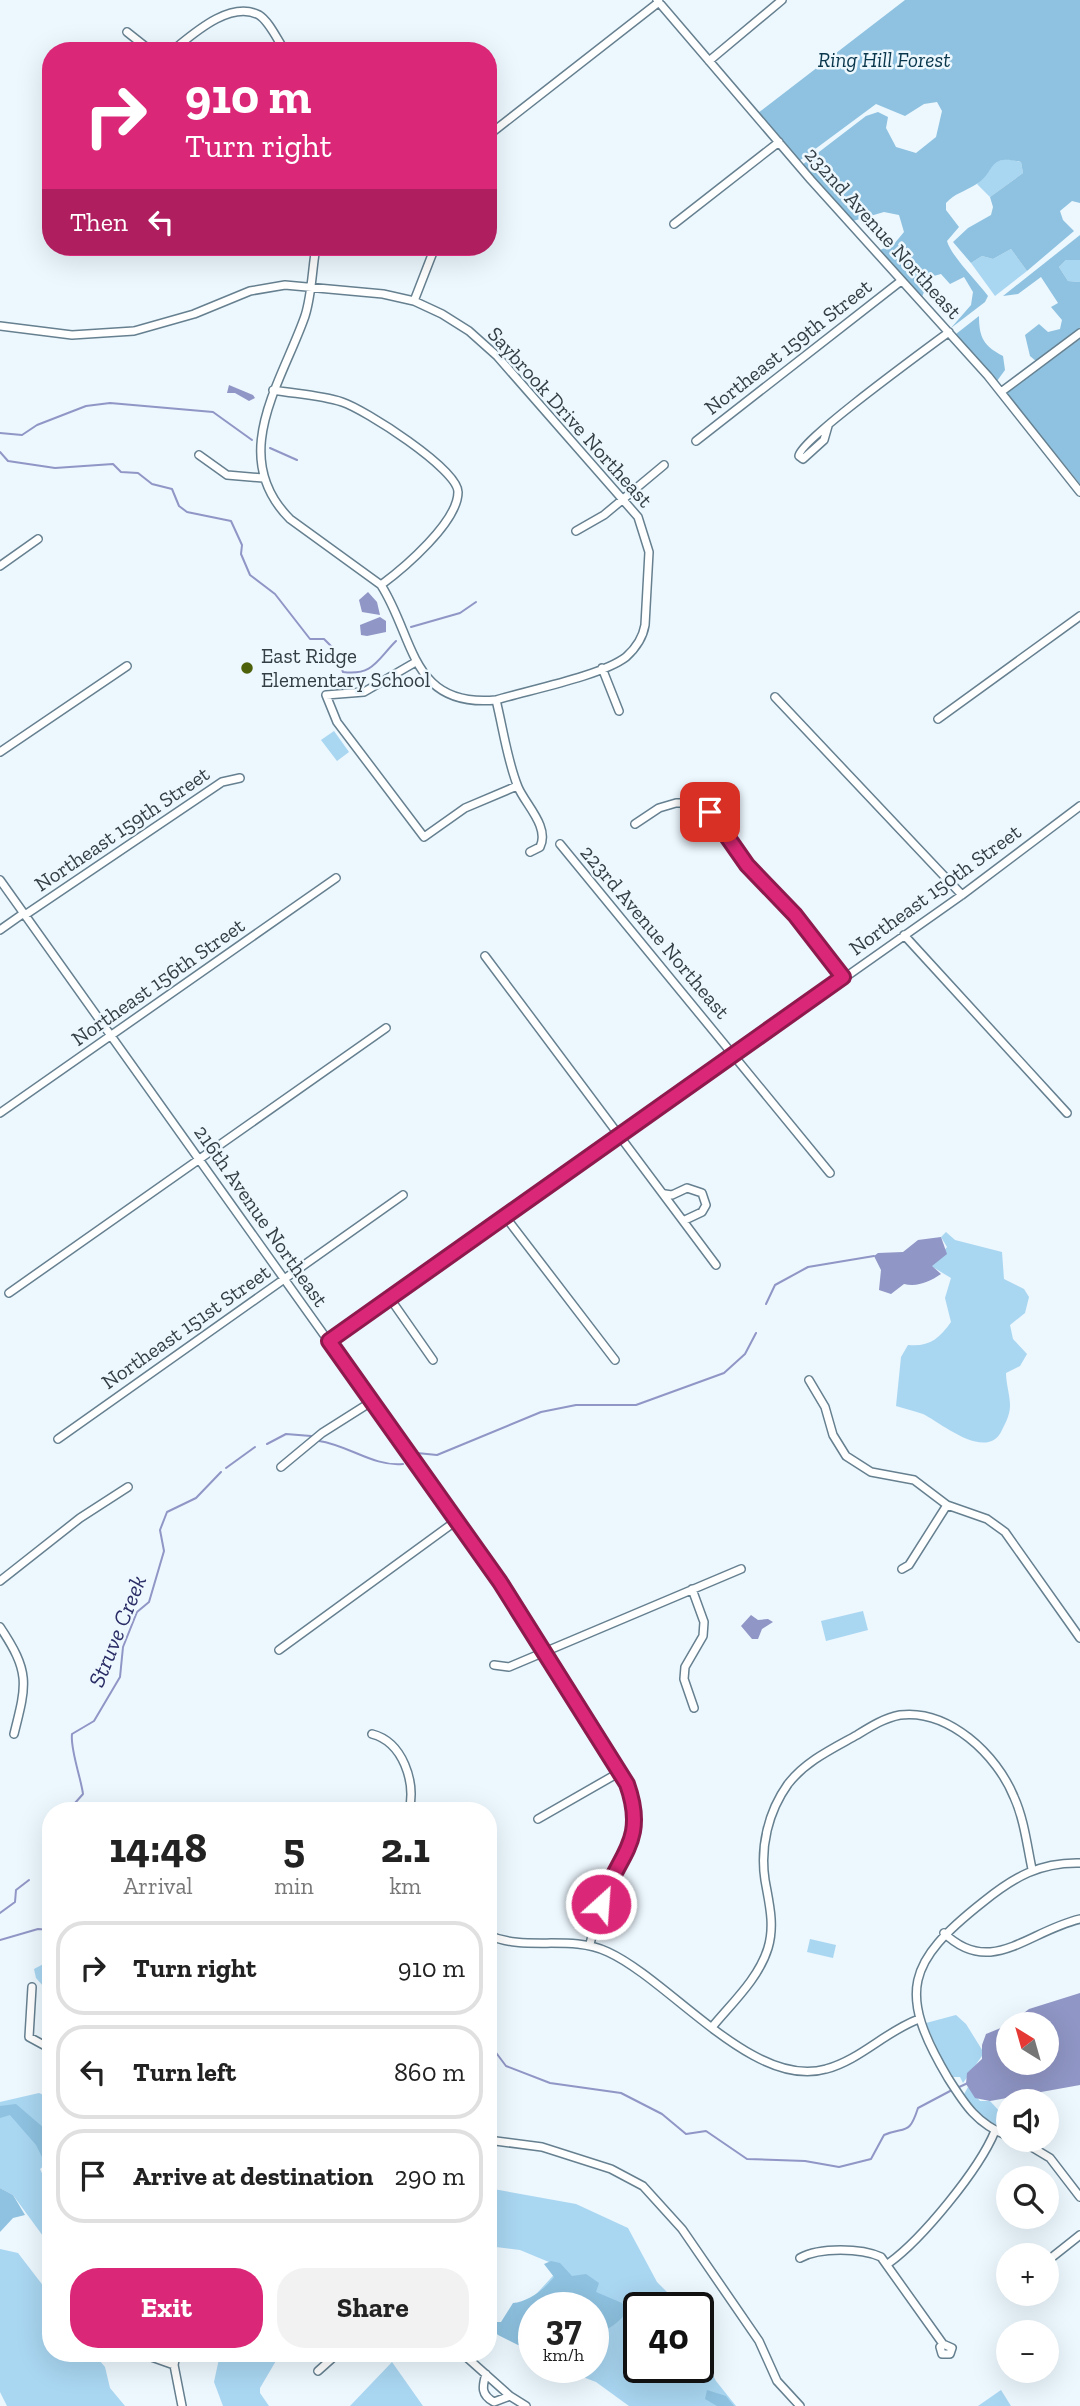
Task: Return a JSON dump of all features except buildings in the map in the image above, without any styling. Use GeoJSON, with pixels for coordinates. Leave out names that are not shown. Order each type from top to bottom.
{"type":"FeatureCollection","features":[{"type":"Feature","properties":{"kind":"street"},"geometry":{"type":"LineString","coordinates":[[709,61],[782,0]]}},
{"type":"Feature","properties":{"kind":"street"},"geometry":{"type":"LineString","coordinates":[[497,129],[658,1]]}},
{"type":"Feature","properties":{"kind":"street","name":"232nd Avenue Northeast"},"geometry":{"type":"LineString","coordinates":[[658,1],[1001,392],[1080,492]]}},
{"type":"Feature","properties":{"kind":"street"},"geometry":{"type":"LineString","coordinates":[[185,42],[228,12],[242,10],[260,15],[279,42]]}},
{"type":"Feature","properties":{"kind":"street"},"geometry":{"type":"LineString","coordinates":[[127,32],[139,42]]}},
{"type":"Feature","properties":{"kind":"street"},"geometry":{"type":"LineString","coordinates":[[674,224],[779,142]]}},
{"type":"Feature","properties":{"kind":"street"},"geometry":{"type":"LineString","coordinates":[[315,256],[305,317],[273,390],[261,446],[263,478],[280,509],[381,585],[390,600],[414,663],[427,678],[450,694],[473,700],[496,700],[602,668],[619,711]]}},
{"type":"Feature","properties":{"kind":"street"},"geometry":{"type":"LineString","coordinates":[[414,301],[432,256]]}},
{"type":"Feature","properties":{"kind":"street","name":"Northeast 159th Street"},"geometry":{"type":"LineString","coordinates":[[696,440],[901,281]]}},
{"type":"Feature","properties":{"kind":"street","name":"Saybrook Drive Northeast"},"geometry":{"type":"LineString","coordinates":[[0,326],[72,335],[112,334],[164,324],[250,291],[285,285],[383,294],[414,301],[469,331],[497,356],[623,499],[644,528],[649,552],[643,635],[627,656],[602,668]]}},
{"type":"Feature","properties":{"kind":"street"},"geometry":{"type":"LineString","coordinates":[[828,426],[824,440],[803,459],[799,456],[798,452],[828,426],[949,332]]}},
{"type":"Feature","properties":{"kind":"street"},"geometry":{"type":"LineString","coordinates":[[1001,392],[1080,333]]}},
{"type":"Feature","properties":{"kind":"street"},"geometry":{"type":"LineString","coordinates":[[273,390],[343,402],[367,413],[446,470],[457,484],[456,501],[447,517],[418,553],[381,585]]}},
{"type":"Feature","properties":{"kind":"street"},"geometry":{"type":"LineString","coordinates":[[199,455],[227,475],[243,479],[263,478]]}},
{"type":"Feature","properties":{"kind":"street"},"geometry":{"type":"LineString","coordinates":[[576,531],[623,499],[664,465]]}},
{"type":"Feature","properties":{"kind":"street"},"geometry":{"type":"LineString","coordinates":[[0,566],[38,539]]}},
{"type":"Feature","properties":{"kind":"street"},"geometry":{"type":"LineString","coordinates":[[938,719],[972,697],[1080,616]]}},
{"type":"Feature","properties":{"kind":"street"},"geometry":{"type":"LineString","coordinates":[[414,663],[364,692],[327,695],[337,722],[424,837],[465,808],[517,786]]}},
{"type":"Feature","properties":{"kind":"street"},"geometry":{"type":"LineString","coordinates":[[0,752],[127,666]]}},
{"type":"Feature","properties":{"kind":"street"},"geometry":{"type":"LineString","coordinates":[[775,697],[962,895]]}},
{"type":"Feature","properties":{"kind":"street"},"geometry":{"type":"LineString","coordinates":[[496,700],[517,786],[537,818],[541,834],[540,847],[530,852]]}},
{"type":"Feature","properties":{"kind":"street","name":"Northeast 159th Street"},"geometry":{"type":"LineString","coordinates":[[0,930],[222,782],[240,778]]}},
{"type":"Feature","properties":{"kind":"street"},"geometry":{"type":"LineString","coordinates":[[635,824],[659,808],[676,803],[688,803],[710,812],[747,865],[795,915],[843,977]]}},
{"type":"Feature","properties":{"kind":"street","name":"Northeast 150th Street"},"geometry":{"type":"LineString","coordinates":[[329,1341],[504,1215],[962,895],[1080,806]]}},
{"type":"Feature","properties":{"kind":"street","name":"223rd Avenue Northeast"},"geometry":{"type":"LineString","coordinates":[[560,844],[830,1173]]}},
{"type":"Feature","properties":{"kind":"street","name":"Northeast 156th Street"},"geometry":{"type":"LineString","coordinates":[[0,1114],[336,878]]}},
{"type":"Feature","properties":{"kind":"street","name":"216th Avenue Northeast"},"geometry":{"type":"LineString","coordinates":[[0,880],[456,1521],[621,1772],[634,1806],[634,1833],[624,1860],[604,1893],[590,1944]]}},
{"type":"Feature","properties":{"kind":"street"},"geometry":{"type":"LineString","coordinates":[[904,935],[1067,1113]]}},
{"type":"Feature","properties":{"kind":"street"},"geometry":{"type":"LineString","coordinates":[[485,956],[685,1220],[716,1265]]}},
{"type":"Feature","properties":{"kind":"street"},"geometry":{"type":"LineString","coordinates":[[9,1293],[386,1028]]}},
{"type":"Feature","properties":{"kind":"street"},"geometry":{"type":"LineString","coordinates":[[665,1194],[672,1195],[687,1188],[702,1193],[706,1205],[702,1212],[685,1220]]}},
{"type":"Feature","properties":{"kind":"street","name":"Northeast 151st Street"},"geometry":{"type":"LineString","coordinates":[[58,1439],[403,1195]]}},
{"type":"Feature","properties":{"kind":"street"},"geometry":{"type":"LineString","coordinates":[[504,1215],[615,1360]]}},
{"type":"Feature","properties":{"kind":"street"},"geometry":{"type":"LineString","coordinates":[[389,1297],[433,1360]]}},
{"type":"Feature","properties":{"kind":"street"},"geometry":{"type":"LineString","coordinates":[[809,1380],[825,1407],[833,1434],[846,1456],[861,1468],[914,1480],[947,1505],[987,1520],[1005,1532],[1080,1638]]}},
{"type":"Feature","properties":{"kind":"street"},"geometry":{"type":"LineString","coordinates":[[281,1467],[322,1433],[371,1402]]}},
{"type":"Feature","properties":{"kind":"street"},"geometry":{"type":"LineString","coordinates":[[0,1581],[80,1518],[128,1488]]}},
{"type":"Feature","properties":{"kind":"street"},"geometry":{"type":"LineString","coordinates":[[902,1569],[909,1564],[947,1505]]}},
{"type":"Feature","properties":{"kind":"street"},"geometry":{"type":"LineString","coordinates":[[279,1650],[456,1521]]}},
{"type":"Feature","properties":{"kind":"street"},"geometry":{"type":"LineString","coordinates":[[494,1665],[509,1667],[741,1570]]}},
{"type":"Feature","properties":{"kind":"street"},"geometry":{"type":"LineString","coordinates":[[692,1589],[704,1622],[703,1636],[685,1667],[684,1679],[694,1708]]}},
{"type":"Feature","properties":{"kind":"street"},"geometry":{"type":"LineString","coordinates":[[0,1627],[21,1662],[25,1677],[14,1734]]}},
{"type":"Feature","properties":{"kind":"street"},"geometry":{"type":"LineString","coordinates":[[713,2026],[757,1973],[768,1949],[772,1928],[765,1877],[765,1839],[779,1799],[789,1783],[815,1758],[889,1718],[917,1715],[940,1721],[975,1744],[1003,1775],[1020,1811],[1032,1869]]}},
{"type":"Feature","properties":{"kind":"street"},"geometry":{"type":"LineString","coordinates":[[372,1734],[391,1743],[404,1765],[409,1780],[409,1802]]}},
{"type":"Feature","properties":{"kind":"street"},"geometry":{"type":"LineString","coordinates":[[538,1819],[621,1772]]}},
{"type":"Feature","properties":{"kind":"street"},"geometry":{"type":"LineString","coordinates":[[889,2263],[914,2245],[959,2188],[995,2131],[975,2118],[929,2048],[919,2019],[917,1993],[922,1966],[944,1933],[995,1892],[1032,1869],[1080,1863]]}},
{"type":"Feature","properties":{"kind":"street"},"geometry":{"type":"LineString","coordinates":[[944,1933],[959,1948],[982,1954],[1006,1949],[1057,1924],[1080,1919]]}},
{"type":"Feature","properties":{"kind":"street"},"geometry":{"type":"LineString","coordinates":[[497,1938],[512,1942],[566,1941],[590,1944],[626,1961],[752,2054],[784,2070],[817,2071],[837,2065],[891,2032],[919,2019]]}},
{"type":"Feature","properties":{"kind":"street"},"geometry":{"type":"LineString","coordinates":[[32,1987],[29,2037],[42,2044]]}},
{"type":"Feature","properties":{"kind":"street"},"geometry":{"type":"LineString","coordinates":[[497,2141],[555,2151],[611,2169],[643,2186],[682,2229],[759,2341],[777,2381],[800,2406]]}},
{"type":"Feature","properties":{"kind":"street"},"geometry":{"type":"LineString","coordinates":[[1039,2152],[1049,2158],[1080,2197]]}},
{"type":"Feature","properties":{"kind":"street"},"geometry":{"type":"LineString","coordinates":[[1059,2252],[1080,2235]]}},
{"type":"Feature","properties":{"kind":"street"},"geometry":{"type":"LineString","coordinates":[[800,2258],[811,2252],[870,2252],[889,2263],[943,2344]]}},
{"type":"Feature","properties":{"kind":"street"},"geometry":{"type":"LineString","coordinates":[[166,2362],[174,2365]]}},
{"type":"Feature","properties":{"kind":"street"},"geometry":{"type":"LineString","coordinates":[[175,2362],[182,2406]]}},
{"type":"Feature","properties":{"kind":"street"},"geometry":{"type":"LineString","coordinates":[[317,2371],[328,2362]]}},
{"type":"Feature","properties":{"kind":"street"},"geometry":{"type":"LineString","coordinates":[[472,2362],[509,2396],[526,2406]]}},
{"type":"Feature","properties":{"kind":"street"},"geometry":{"type":"LineString","coordinates":[[486,2374],[483,2385],[488,2399],[494,2402],[509,2396]]}},
{"type":"Feature","properties":{"kind":"shaded area"},"geometry":{"type":"Polygon","coordinates":[[[1007,159],[1021,162],[1023,173],[990,197],[977,184],[993,162],[1007,159]]]}},
{"type":"Feature","properties":{"kind":"shaded area"},"geometry":{"type":"Polygon","coordinates":[[[1011,249],[1027,271],[995,296],[971,263],[982,256],[993,259],[1011,249]]]}},
{"type":"Feature","properties":{"kind":"shaded area"},"geometry":{"type":"Polygon","coordinates":[[[1066,260],[1080,260],[1080,282],[1068,281],[1059,267],[1066,260]]]}},
{"type":"Feature","properties":{"kind":"shaded area"},"geometry":{"type":"Polygon","coordinates":[[[229,385],[255,398],[249,401],[235,393],[227,393],[229,385]]]}},
{"type":"Feature","properties":{"kind":"shaded area"},"geometry":{"type":"Polygon","coordinates":[[[368,592],[377,602],[380,615],[362,612],[359,600],[368,592]]]}},
{"type":"Feature","properties":{"kind":"shaded area"},"geometry":{"type":"Polygon","coordinates":[[[380,617],[386,621],[386,632],[361,635],[360,625],[380,617]]]}},
{"type":"Feature","properties":{"kind":"shaded area"},"geometry":{"type":"Polygon","coordinates":[[[334,731],[349,752],[337,761],[321,740],[334,731]]]}},
{"type":"Feature","properties":{"kind":"shaded area"},"geometry":{"type":"Polygon","coordinates":[[[946,1232],[955,1240],[1002,1252],[1004,1279],[1024,1289],[1029,1297],[1025,1313],[1010,1325],[1013,1339],[1027,1354],[1020,1366],[1006,1373],[1010,1402],[1008,1416],[994,1440],[984,1443],[962,1437],[923,1414],[896,1406],[901,1357],[908,1345],[922,1345],[933,1341],[951,1322],[945,1298],[951,1278],[931,1266],[947,1247],[941,1237],[946,1232]]]}},
{"type":"Feature","properties":{"kind":"shaded area"},"geometry":{"type":"Polygon","coordinates":[[[941,1237],[947,1254],[932,1266],[941,1274],[923,1283],[904,1284],[891,1294],[879,1290],[881,1270],[874,1256],[878,1253],[903,1252],[918,1240],[941,1237]]]}},
{"type":"Feature","properties":{"kind":"shaded area"},"geometry":{"type":"Polygon","coordinates":[[[863,1611],[868,1630],[826,1641],[821,1621],[863,1611]]]}},
{"type":"Feature","properties":{"kind":"shaded area"},"geometry":{"type":"Polygon","coordinates":[[[751,1615],[758,1620],[768,1619],[773,1622],[762,1629],[758,1639],[752,1639],[741,1626],[751,1615]]]}},
{"type":"Feature","properties":{"kind":"shaded area"},"geometry":{"type":"Polygon","coordinates":[[[810,1939],[836,1945],[833,1958],[807,1952],[810,1939]]]}},
{"type":"Feature","properties":{"kind":"shaded area"},"geometry":{"type":"Polygon","coordinates":[[[42,1965],[42,1985],[36,1978],[34,1969],[42,1965]]]}},
{"type":"Feature","properties":{"kind":"shaded area"},"geometry":{"type":"Polygon","coordinates":[[[1080,1993],[1080,2085],[1058,2089],[996,2089],[996,2100],[975,2098],[966,2084],[967,2073],[982,2059],[982,2045],[986,2034],[996,2030],[996,2076],[1059,2076],[1059,2012],[1025,2012],[1080,1993]]]}},
{"type":"Feature","properties":{"kind":"shaded area"},"geometry":{"type":"Polygon","coordinates":[[[956,2015],[966,2024],[984,2053],[963,2083],[960,2077],[953,2077],[942,2060],[926,2023],[956,2015]]]}},
{"type":"Feature","properties":{"kind":"shaded area"},"geometry":{"type":"Polygon","coordinates":[[[968,2087],[980,2101],[990,2101],[996,2108],[996,2125],[982,2118],[963,2096],[968,2087]]]}},
{"type":"Feature","properties":{"kind":"shaded area"},"geometry":{"type":"Polygon","coordinates":[[[42,2094],[42,2235],[13,2195],[0,2188],[0,2102],[42,2094]]]}},
{"type":"Feature","properties":{"kind":"shaded area"},"geometry":{"type":"Polygon","coordinates":[[[497,2190],[576,2204],[628,2228],[657,2282],[667,2292],[623,2292],[623,2383],[714,2383],[714,2377],[736,2406],[629,2406],[597,2383],[609,2383],[609,2292],[538,2292],[561,2267],[520,2250],[497,2247],[497,2190]]]}},
{"type":"Feature","properties":{"kind":"shaded area"},"geometry":{"type":"Polygon","coordinates":[[[0,2249],[18,2253],[42,2284],[42,2362],[101,2362],[105,2367],[110,2388],[125,2406],[7,2406],[0,2392],[0,2249]]]}},
{"type":"Feature","properties":{"kind":"shaded area"},"geometry":{"type":"Polygon","coordinates":[[[218,2362],[275,2362],[260,2388],[260,2393],[269,2406],[223,2406],[214,2382],[218,2362]]]}},
{"type":"Feature","properties":{"kind":"shaded area"},"geometry":{"type":"Polygon","coordinates":[[[392,2362],[423,2406],[350,2406],[392,2362]]]}},
{"type":"Feature","properties":{"kind":"shaded area"},"geometry":{"type":"Polygon","coordinates":[[[1001,2390],[1011,2406],[978,2406],[1001,2390]]]}},
{"type":"Feature","properties":{"kind":"green space","name":"Ring Hill Forest"},"geometry":{"type":"Polygon","coordinates":[[[905,0],[1080,0],[1080,203],[1072,201],[1060,211],[1063,220],[1074,231],[1027,271],[1011,249],[993,259],[982,256],[971,263],[953,242],[968,228],[991,215],[993,207],[990,197],[1023,173],[1021,162],[1002,160],[993,165],[982,180],[946,203],[946,210],[959,227],[947,241],[949,247],[988,296],[985,302],[951,328],[971,305],[973,292],[964,277],[950,284],[941,274],[930,277],[922,297],[880,250],[894,244],[904,232],[899,215],[884,212],[853,221],[802,165],[866,116],[878,112],[888,117],[886,128],[896,147],[916,153],[936,137],[942,111],[937,102],[924,104],[905,116],[876,104],[799,161],[758,113],[905,0]]]}},
{"type":"Feature","properties":{"kind":"green space"},"geometry":{"type":"Polygon","coordinates":[[[1080,235],[1080,260],[1066,260],[1059,267],[1068,281],[1080,282],[1080,330],[1037,362],[1030,356],[1025,335],[1039,324],[1048,332],[1060,329],[1062,320],[1051,307],[1058,303],[1041,277],[1018,294],[1003,296],[1080,235]]]}},
{"type":"Feature","properties":{"kind":"green space"},"geometry":{"type":"Polygon","coordinates":[[[979,316],[984,340],[991,349],[1003,356],[1005,370],[997,381],[956,334],[979,316]]]}},
{"type":"Feature","properties":{"kind":"green space"},"geometry":{"type":"Polygon","coordinates":[[[1080,339],[1080,484],[1006,393],[1080,339]]]}},
{"type":"Feature","properties":{"kind":"green space"},"geometry":{"type":"Polygon","coordinates":[[[16,2104],[42,2126],[42,2157],[36,2145],[10,2115],[0,2118],[0,2106],[16,2104]]]}},
{"type":"Feature","properties":{"kind":"green space"},"geometry":{"type":"Polygon","coordinates":[[[0,2188],[13,2195],[25,2215],[13,2218],[0,2232],[0,2188]]]}},
{"type":"Feature","properties":{"kind":"green space"},"geometry":{"type":"Polygon","coordinates":[[[551,2261],[560,2263],[572,2276],[586,2274],[599,2283],[596,2292],[538,2292],[554,2277],[544,2264],[551,2261]]]}},
{"type":"Feature","properties":{"kind":"green space"},"geometry":{"type":"Polygon","coordinates":[[[609,2298],[623,2304],[623,2317],[609,2328],[609,2298]]]}},
{"type":"Feature","properties":{"kind":"green space"},"geometry":{"type":"Polygon","coordinates":[[[518,2302],[518,2345],[497,2334],[497,2322],[501,2322],[513,2303],[518,2302]]]}},
{"type":"Feature","properties":{"kind":"green space"},"geometry":{"type":"Polygon","coordinates":[[[707,2390],[726,2396],[734,2406],[717,2406],[705,2399],[707,2390]]]}},
{"type":"Feature","properties":{"kind":"waterway"},"geometry":{"type":"LineString","coordinates":[[0,433],[22,435],[37,425],[86,406],[110,403],[213,412],[252,440]]}},
{"type":"Feature","properties":{"kind":"waterway"},"geometry":{"type":"LineString","coordinates":[[270,448],[297,460]]}},
{"type":"Feature","properties":{"kind":"waterway"},"geometry":{"type":"LineString","coordinates":[[0,452],[8,461],[55,468],[113,464],[121,472],[138,473],[152,484],[172,489],[179,506],[187,512],[231,521],[242,545],[241,554],[250,575],[275,594],[310,639],[324,639],[332,647],[343,672],[353,673],[368,669],[396,641]]}},
{"type":"Feature","properties":{"kind":"waterway"},"geometry":{"type":"LineString","coordinates":[[411,627],[460,613],[476,602]]}},
{"type":"Feature","properties":{"kind":"waterway","name":"Struve Creek"},"geometry":{"type":"LineString","coordinates":[[766,1304],[775,1285],[808,1267],[874,1256]]}},
{"type":"Feature","properties":{"kind":"waterway","name":"Struve Creek"},"geometry":{"type":"LineString","coordinates":[[417,1453],[437,1455],[541,1412],[576,1405],[636,1405],[724,1373],[745,1354],[756,1333]]}},
{"type":"Feature","properties":{"kind":"waterway","name":"Struve Creek"},"geometry":{"type":"LineString","coordinates":[[267,1444],[286,1434],[311,1436]]}},
{"type":"Feature","properties":{"kind":"waterway","name":"Struve Creek"},"geometry":{"type":"LineString","coordinates":[[319,1441],[371,1459],[403,1464]]}},
{"type":"Feature","properties":{"kind":"waterway","name":"Struve Creek"},"geometry":{"type":"LineString","coordinates":[[226,1468],[255,1447]]}},
{"type":"Feature","properties":{"kind":"waterway","name":"Struve Creek"},"geometry":{"type":"LineString","coordinates":[[76,1802],[83,1794],[72,1734],[94,1721],[120,1677],[123,1647],[137,1612],[149,1602],[164,1551],[160,1530],[167,1512],[196,1498],[221,1472]]}},
{"type":"Feature","properties":{"kind":"waterway","name":"Struve Creek"},"geometry":{"type":"LineString","coordinates":[[0,1913],[15,1902],[16,1890],[29,1880]]}},
{"type":"Feature","properties":{"kind":"waterway"},"geometry":{"type":"LineString","coordinates":[[0,1940],[42,1929]]}},
{"type":"Feature","properties":{"kind":"waterway"},"geometry":{"type":"LineString","coordinates":[[497,2054],[506,2066],[550,2083],[621,2093],[662,2114],[686,2134],[706,2131],[747,2159],[805,2161],[839,2167],[871,2159],[884,2135],[906,2129],[912,2123],[918,2108],[952,2090]]}},
{"type":"Feature","properties":{"kind":"waterway"},"geometry":{"type":"LineString","coordinates":[[957,2088],[968,2083]]}},
{"type":"Feature","properties":{"kind":"place","name":"East Ridge Elementary School"},"geometry":{"type":"Point","coordinates":[247,668]}},
{"type":"Feature","properties":{"kind":"route"},"geometry":{"type":"LineString","coordinates":[[601,1904],[608,1885],[624,1860],[634,1833],[634,1806],[627,1784],[500,1582],[329,1341],[843,977],[821,945],[747,865],[710,812]]}}]}
